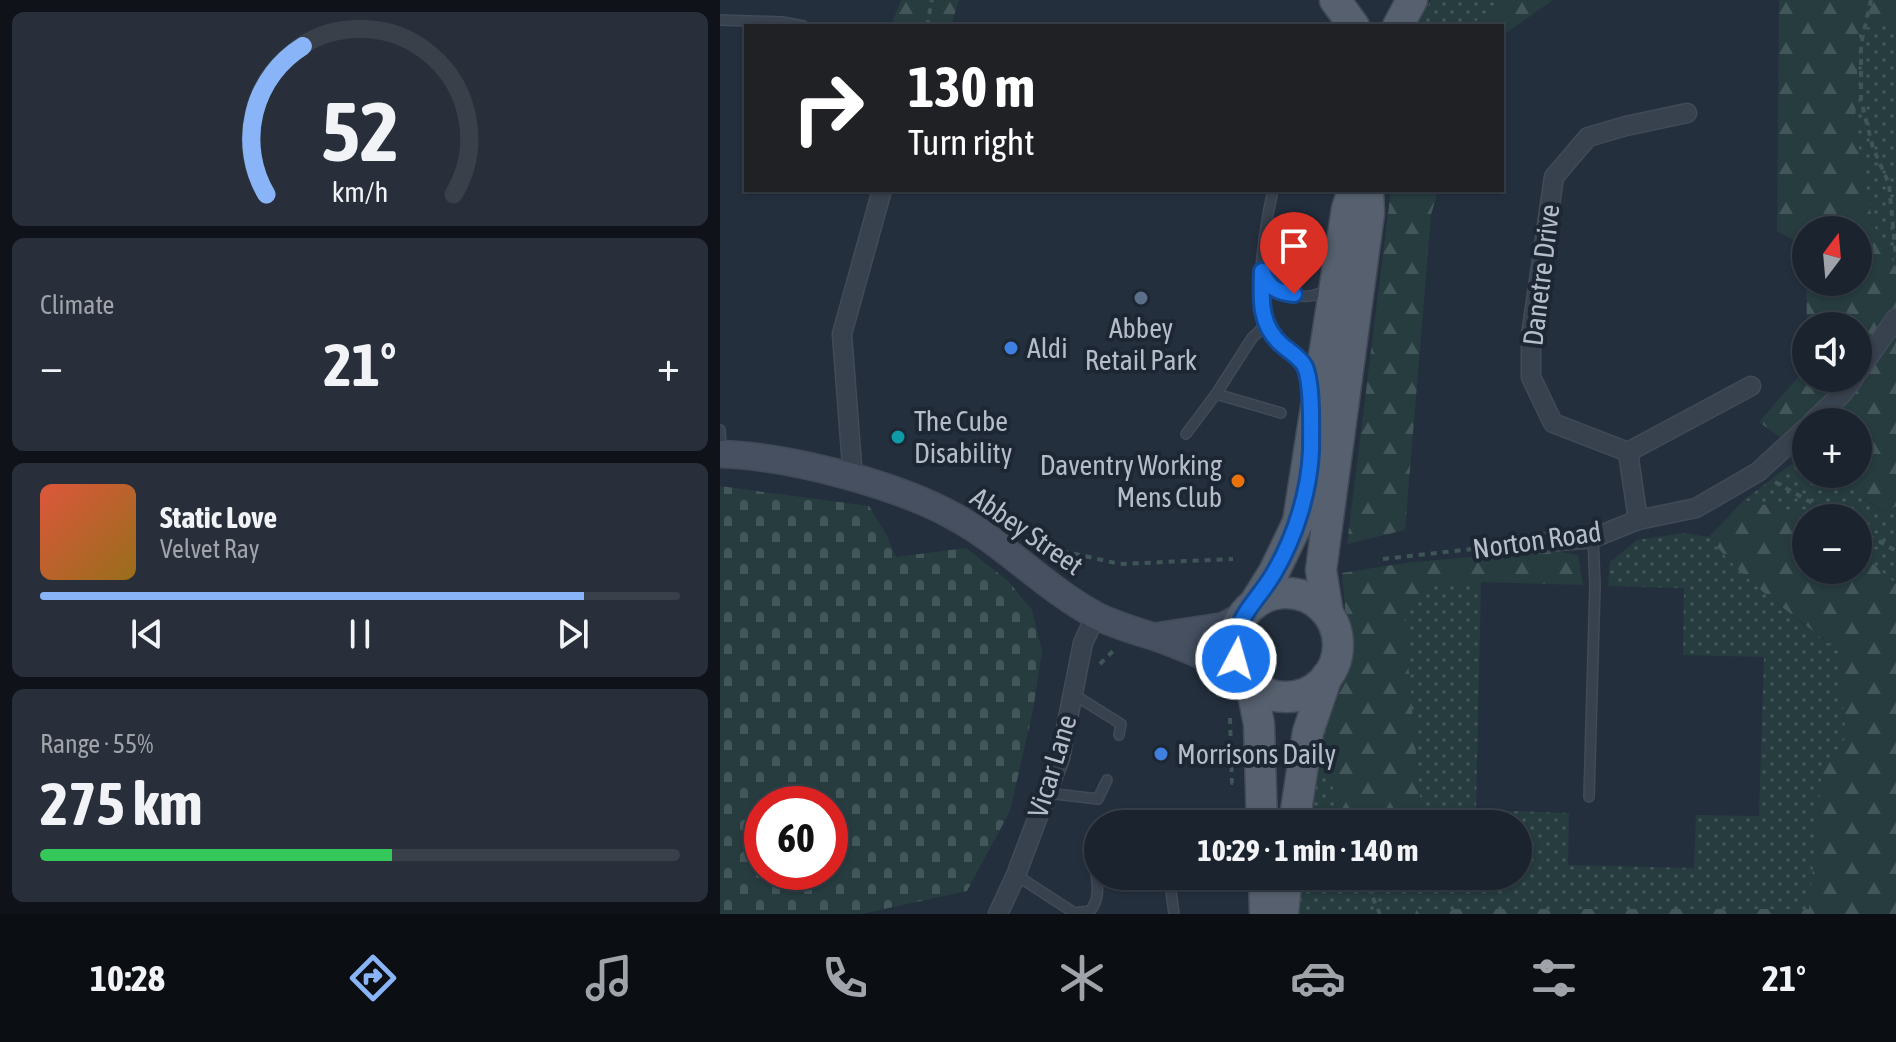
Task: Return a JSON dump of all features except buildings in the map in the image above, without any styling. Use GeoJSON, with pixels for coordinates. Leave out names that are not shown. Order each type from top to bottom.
{"type":"FeatureCollection","features":[{"type":"Feature","properties":{"kind":"main road"},"geometry":{"type":"LineString","coordinates":[[1335,0],[1353,24]]}},
{"type":"Feature","properties":{"kind":"main road"},"geometry":{"type":"LineString","coordinates":[[1399,24],[1412,0]]}},
{"type":"Feature","properties":{"kind":"main road"},"geometry":{"type":"LineString","coordinates":[[1261,810],[1259,724],[1247,679],[1236,659],[1234,641],[1249,609],[1274,572],[1298,522],[1353,192]]}},
{"type":"Feature","properties":{"kind":"main road"},"geometry":{"type":"LineString","coordinates":[[1296,810],[1308,732],[1338,649],[1337,635],[1328,614],[1321,570],[1369,213],[1368,192]]}},
{"type":"Feature","properties":{"kind":"main road","name":"Abbey Street"},"geometry":{"type":"LineString","coordinates":[[720,446],[853,479],[921,501],[957,517],[1020,561],[1057,592],[1096,615],[1247,679]]}},
{"type":"Feature","properties":{"kind":"main road"},"geometry":{"type":"LineString","coordinates":[[1249,609],[1275,595],[1299,595],[1315,602],[1328,614]]}},
{"type":"Feature","properties":{"kind":"main road","name":"Abbey Street"},"geometry":{"type":"LineString","coordinates":[[1154,637],[1224,626],[1249,609]]}},
{"type":"Feature","properties":{"kind":"main road"},"geometry":{"type":"LineString","coordinates":[[1247,679],[1265,693],[1282,697],[1301,694],[1316,687],[1327,676]]}},
{"type":"Feature","properties":{"kind":"main road"},"geometry":{"type":"LineString","coordinates":[[1264,890],[1265,914]]}},
{"type":"Feature","properties":{"kind":"main road"},"geometry":{"type":"LineString","coordinates":[[1283,914],[1286,890]]}},
{"type":"Feature","properties":{"kind":"street","name":"Danetre Drive"},"geometry":{"type":"LineString","coordinates":[[1628,452],[1553,423],[1531,377],[1531,335],[1554,177],[1588,137],[1687,113]]}},
{"type":"Feature","properties":{"kind":"street"},"geometry":{"type":"LineString","coordinates":[[853,479],[842,334],[881,192]]}},
{"type":"Feature","properties":{"kind":"street"},"geometry":{"type":"LineString","coordinates":[[1872,352],[1896,318]]}},
{"type":"Feature","properties":{"kind":"street"},"geometry":{"type":"LineString","coordinates":[[1638,520],[1628,452],[1751,386]]}},
{"type":"Feature","properties":{"kind":"street"},"geometry":{"type":"LineString","coordinates":[[1827,408],[1844,392]]}},
{"type":"Feature","properties":{"kind":"street","name":"Norton Road"},"geometry":{"type":"LineString","coordinates":[[1516,545],[1593,538],[1638,520],[1696,508],[1758,472],[1792,441]]}},
{"type":"Feature","properties":{"kind":"street","name":"Vicar Lane"},"geometry":{"type":"LineString","coordinates":[[998,914],[1060,758],[1083,643],[1096,615]]}},
{"type":"Feature","properties":{"kind":"lane"},"geometry":{"type":"LineString","coordinates":[[720,20],[792,24]]}},
{"type":"Feature","properties":{"kind":"lane"},"geometry":{"type":"LineString","coordinates":[[1273,192],[1264,240],[1261,301],[1266,325],[1305,366],[1311,452]]}},
{"type":"Feature","properties":{"kind":"lane"},"geometry":{"type":"LineString","coordinates":[[1262,271],[1268,285],[1279,293],[1320,294],[1335,284]]}},
{"type":"Feature","properties":{"kind":"lane"},"geometry":{"type":"LineString","coordinates":[[1186,434],[1252,338],[1266,325]]}},
{"type":"Feature","properties":{"kind":"lane"},"geometry":{"type":"LineString","coordinates":[[1216,394],[1281,413]]}},
{"type":"Feature","properties":{"kind":"lane"},"geometry":{"type":"LineString","coordinates":[[1589,797],[1595,585],[1593,538]]}},
{"type":"Feature","properties":{"kind":"lane"},"geometry":{"type":"LineString","coordinates":[[1073,694],[1121,724],[1119,735]]}},
{"type":"Feature","properties":{"kind":"lane"},"geometry":{"type":"LineString","coordinates":[[1047,793],[1098,799],[1107,780]]}},
{"type":"Feature","properties":{"kind":"lane"},"geometry":{"type":"LineString","coordinates":[[1016,875],[1075,914],[1090,911],[1096,904],[1098,890]]}},
{"type":"Feature","properties":{"kind":"lane"},"geometry":{"type":"LineString","coordinates":[[1171,890],[1174,914]]}},
{"type":"Feature","properties":{"kind":"path"},"geometry":{"type":"LineString","coordinates":[[927,24],[932,0]]}},
{"type":"Feature","properties":{"kind":"path"},"geometry":{"type":"LineString","coordinates":[[1871,0],[1861,44],[1861,100],[1873,148],[1889,184],[1896,258]]}},
{"type":"Feature","properties":{"kind":"path"},"geometry":{"type":"LineString","coordinates":[[1758,472],[1814,504]]}},
{"type":"Feature","properties":{"kind":"path"},"geometry":{"type":"LineString","coordinates":[[978,532],[999,510],[1058,550],[1120,564],[1233,559]]}},
{"type":"Feature","properties":{"kind":"path"},"geometry":{"type":"LineString","coordinates":[[1872,537],[1896,551]]}},
{"type":"Feature","properties":{"kind":"path","name":"Norton Road"},"geometry":{"type":"LineString","coordinates":[[1383,559],[1516,545]]}},
{"type":"Feature","properties":{"kind":"path"},"geometry":{"type":"LineString","coordinates":[[1078,667],[1092,671],[1113,651],[1124,652]]}},
{"type":"Feature","properties":{"kind":"path"},"geometry":{"type":"LineString","coordinates":[[1230,716],[1232,783],[1260,784]]}},
{"type":"Feature","properties":{"kind":"path"},"geometry":{"type":"LineString","coordinates":[[1369,890],[1380,914]]}},
{"type":"Feature","properties":{"kind":"green space"},"geometry":{"type":"Polygon","coordinates":[[[901,0],[959,0],[952,24],[892,24],[901,0]]]}},
{"type":"Feature","properties":{"kind":"green space"},"geometry":{"type":"Polygon","coordinates":[[[1431,0],[1503,0],[1473,24],[1417,24],[1431,0]]]}},
{"type":"Feature","properties":{"kind":"green space"},"geometry":{"type":"Polygon","coordinates":[[[1503,0],[1553,0],[1504,35],[1504,24],[1473,24],[1503,0]]]}},
{"type":"Feature","properties":{"kind":"green space"},"geometry":{"type":"Polygon","coordinates":[[[1779,0],[1896,0],[1896,22],[1859,29],[1855,128],[1872,216],[1792,216],[1792,239],[1777,231],[1779,0]]]}},
{"type":"Feature","properties":{"kind":"green space"},"geometry":{"type":"Polygon","coordinates":[[[1896,22],[1896,267],[1873,224],[1855,128],[1859,28],[1896,22]]]}},
{"type":"Feature","properties":{"kind":"green space"},"geometry":{"type":"Polygon","coordinates":[[[1391,192],[1437,192],[1431,215],[1405,530],[1347,544],[1391,192]]]}},
{"type":"Feature","properties":{"kind":"green space"},"geometry":{"type":"Polygon","coordinates":[[[1872,219],[1896,267],[1896,506],[1885,513],[1850,488],[1872,488],[1872,408],[1792,408],[1792,446],[1759,422],[1792,384],[1792,392],[1872,392],[1872,312],[1807,312],[1806,296],[1872,296],[1872,219]]]}},
{"type":"Feature","properties":{"kind":"green space"},"geometry":{"type":"Polygon","coordinates":[[[1792,464],[1792,488],[1850,488],[1872,504],[1792,504],[1792,511],[1744,500],[1792,464]]]}},
{"type":"Feature","properties":{"kind":"green space"},"geometry":{"type":"Polygon","coordinates":[[[720,486],[869,506],[896,557],[966,548],[1008,581],[1032,610],[1042,651],[1033,710],[1010,811],[967,891],[861,914],[720,914],[720,486]]]}},
{"type":"Feature","properties":{"kind":"green space"},"geometry":{"type":"Polygon","coordinates":[[[1744,500],[1792,511],[1792,584],[1872,584],[1872,563],[1896,584],[1896,914],[1415,914],[1417,909],[1809,909],[1822,772],[1846,737],[1839,651],[1754,584],[1709,537],[1744,500]]]}},
{"type":"Feature","properties":{"kind":"green space"},"geometry":{"type":"Polygon","coordinates":[[[1872,504],[1884,513],[1896,506],[1896,584],[1872,563],[1872,504]]]}},
{"type":"Feature","properties":{"kind":"green space"},"geometry":{"type":"Polygon","coordinates":[[[1683,533],[1709,537],[1754,584],[1839,651],[1846,738],[1822,773],[1809,909],[1417,909],[1415,914],[1298,914],[1301,890],[1532,890],[1532,812],[1569,813],[1568,865],[1694,868],[1696,815],[1759,816],[1764,657],[1683,655],[1684,588],[1608,586],[1610,562],[1637,540],[1683,533]]]}},
{"type":"Feature","properties":{"kind":"green space"},"geometry":{"type":"Polygon","coordinates":[[[1549,550],[1578,555],[1583,585],[1431,584],[1404,614],[1421,810],[1337,810],[1325,721],[1348,643],[1342,573],[1405,563],[1549,550]]]}},
{"type":"Feature","properties":{"kind":"green space"},"geometry":{"type":"Polygon","coordinates":[[[1481,582],[1476,810],[1421,810],[1404,614],[1431,584],[1481,582]]]}},
{"type":"Feature","properties":{"kind":"green space"},"geometry":{"type":"Polygon","coordinates":[[[1325,721],[1337,810],[1312,810],[1325,721]]]}},
{"type":"Feature","properties":{"kind":"place","name":"Abbey Retail Park"},"geometry":{"type":"Point","coordinates":[1141,298]}},
{"type":"Feature","properties":{"kind":"place","name":"Aldi"},"geometry":{"type":"Point","coordinates":[1011,348]}},
{"type":"Feature","properties":{"kind":"place","name":"The Cube Disability"},"geometry":{"type":"Point","coordinates":[898,437]}},
{"type":"Feature","properties":{"kind":"place","name":"Daventry Working Mens Club"},"geometry":{"type":"Point","coordinates":[1238,481]}},
{"type":"Feature","properties":{"kind":"place","name":"Morrisons Daily"},"geometry":{"type":"Point","coordinates":[1161,754]}},
{"type":"Feature","properties":{"kind":"route"},"geometry":{"type":"LineString","coordinates":[[1236,659],[1234,641],[1238,624],[1274,572],[1298,522],[1311,452],[1305,366],[1266,325],[1261,301],[1262,271],[1268,285],[1279,293],[1294,294]]}}]}
